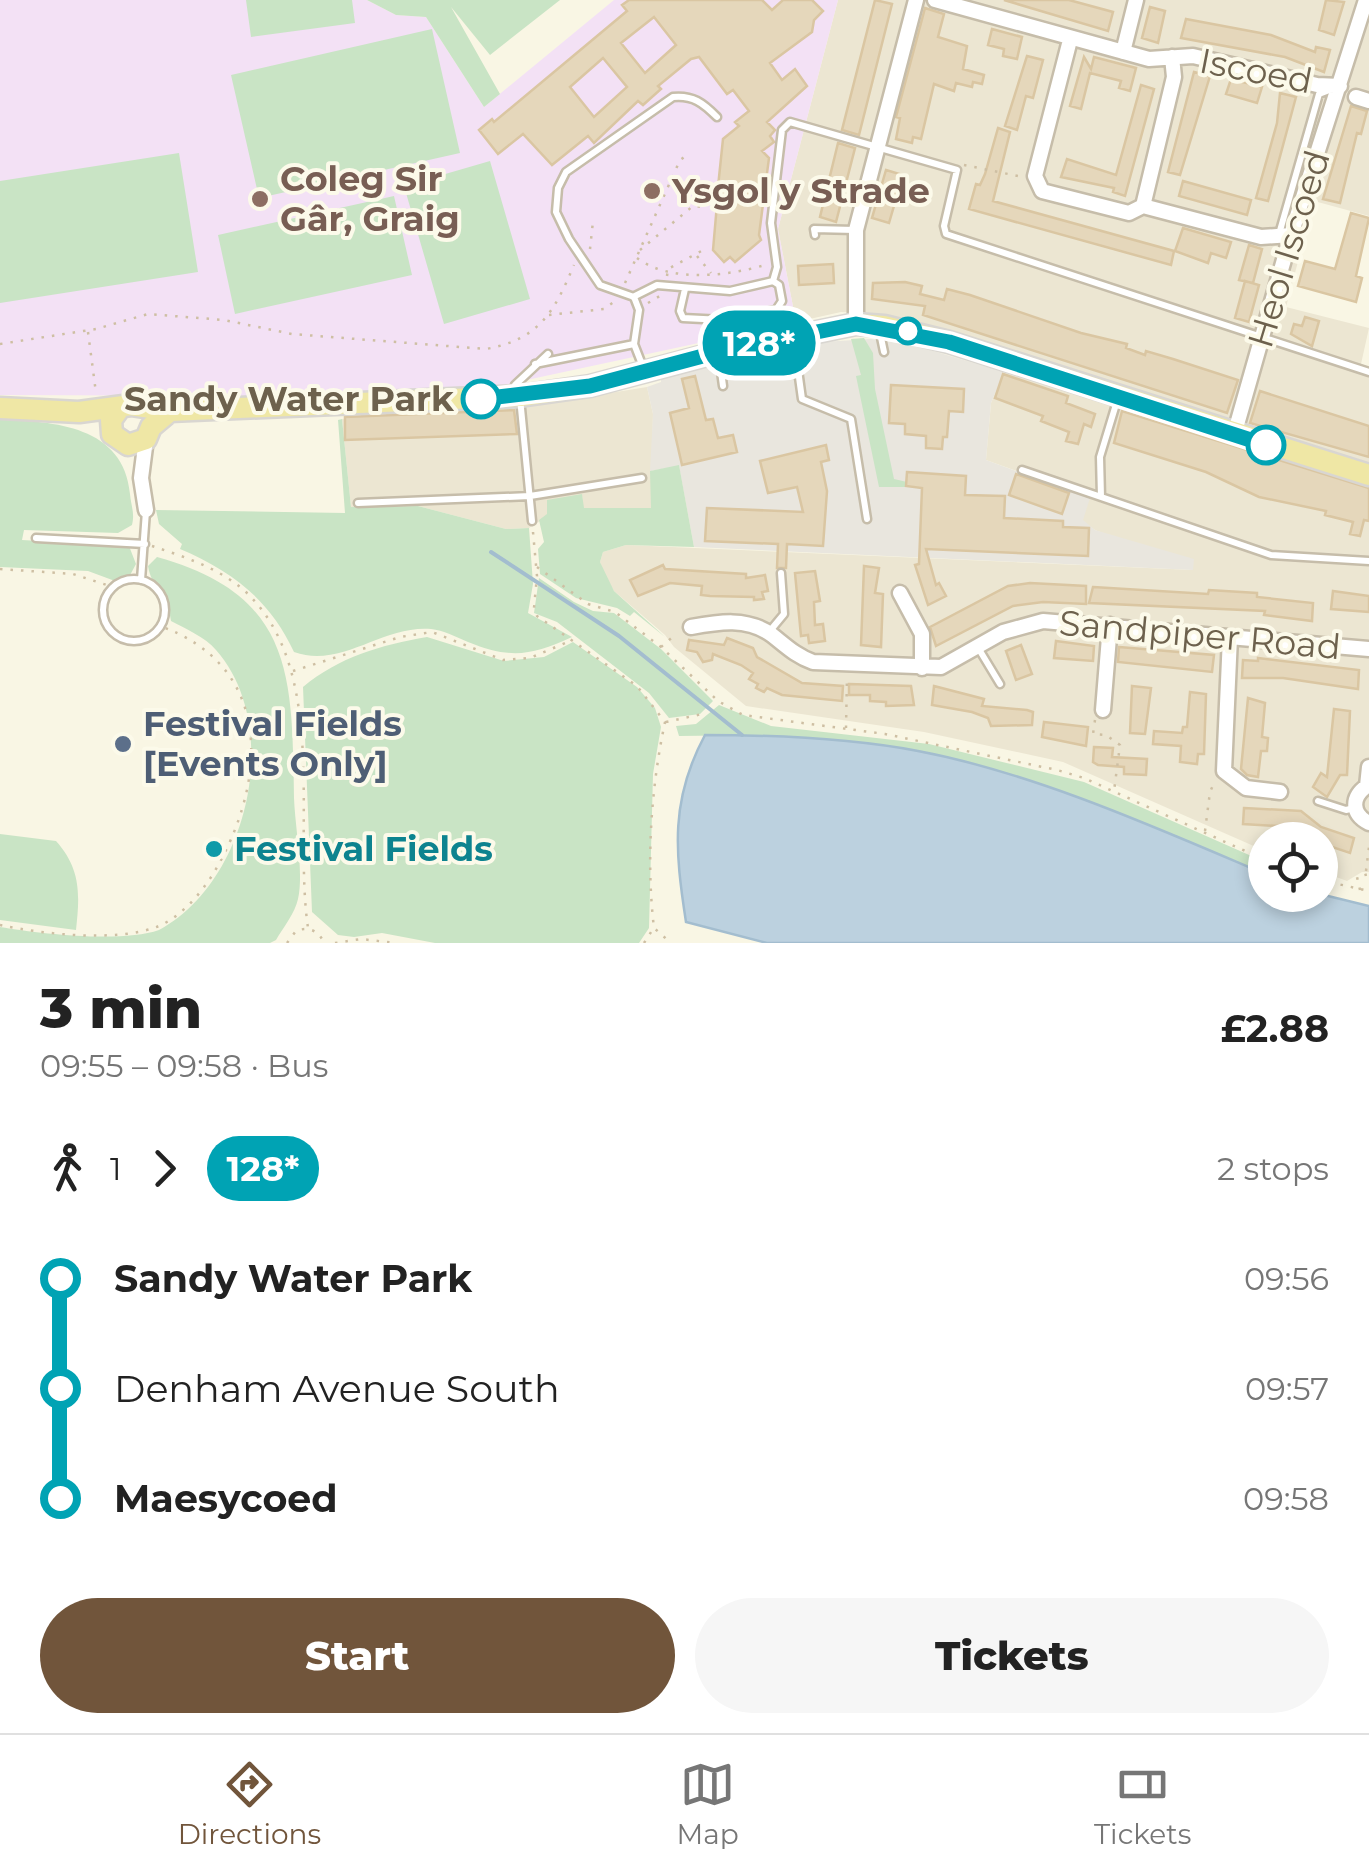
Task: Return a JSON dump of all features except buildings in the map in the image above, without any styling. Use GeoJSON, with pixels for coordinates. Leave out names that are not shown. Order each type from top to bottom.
{"type":"FeatureCollection","features":[{"type":"Feature","properties":{"kind":"main road"},"geometry":{"type":"LineString","coordinates":[[122,414],[516,397],[856,324],[949,342],[1369,475]]}},
{"type":"Feature","properties":{"kind":"main road"},"geometry":{"type":"LineString","coordinates":[[0,408],[148,415],[142,437]]}},
{"type":"Feature","properties":{"kind":"main road"},"geometry":{"type":"LineString","coordinates":[[122,414],[116,439],[142,437],[170,411]]}},
{"type":"Feature","properties":{"kind":"street"},"geometry":{"type":"LineString","coordinates":[[856,324],[856,230],[916,0]]}},
{"type":"Feature","properties":{"kind":"street","name":"Iscoed"},"geometry":{"type":"LineString","coordinates":[[934,0],[1149,59],[1192,56],[1316,85],[1340,86]]}},
{"type":"Feature","properties":{"kind":"street"},"geometry":{"type":"LineString","coordinates":[[1124,52],[1136,0]]}},
{"type":"Feature","properties":{"kind":"street","name":"Heol Iscoed"},"geometry":{"type":"LineString","coordinates":[[1234,435],[1262,339],[1285,234],[1348,66],[1366,0]]}},
{"type":"Feature","properties":{"kind":"street"},"geometry":{"type":"LineString","coordinates":[[1070,40],[1034,176],[1042,190],[1129,213],[1143,206],[1261,237],[1285,234]]}},
{"type":"Feature","properties":{"kind":"street","name":"Iscoed"},"geometry":{"type":"LineString","coordinates":[[1143,206],[1174,78],[1172,57]]}},
{"type":"Feature","properties":{"kind":"street"},"geometry":{"type":"LineString","coordinates":[[142,437],[146,510]]}},
{"type":"Feature","properties":{"kind":"street"},"geometry":{"type":"LineString","coordinates":[[900,593],[922,634],[922,668]]}},
{"type":"Feature","properties":{"kind":"street","name":"Sandpiper Road"},"geometry":{"type":"LineString","coordinates":[[691,627],[731,622],[768,633],[797,656],[814,662],[922,668],[942,667],[1003,632],[1043,621],[1369,649]]}},
{"type":"Feature","properties":{"kind":"street"},"geometry":{"type":"LineString","coordinates":[[1099,714],[1110,625]]}},
{"type":"Feature","properties":{"kind":"street"},"geometry":{"type":"LineString","coordinates":[[1230,637],[1224,770],[1246,788],[1280,792]]}},
{"type":"Feature","properties":{"kind":"street"},"geometry":{"type":"LineString","coordinates":[[1369,766],[1367,786],[1358,793],[1355,807],[1358,816],[1369,823]]}},
{"type":"Feature","properties":{"kind":"lane"},"geometry":{"type":"LineString","coordinates":[[645,372],[634,344],[639,310],[633,297],[600,285],[556,212],[558,188],[566,172],[673,97],[687,96],[717,117]]}},
{"type":"Feature","properties":{"kind":"lane"},"geometry":{"type":"LineString","coordinates":[[685,289],[680,311],[683,318],[723,320],[780,308],[782,296],[773,281],[776,262],[771,223],[782,130],[790,122],[957,170],[944,226],[946,234],[1369,372]]}},
{"type":"Feature","properties":{"kind":"lane"},"geometry":{"type":"LineString","coordinates":[[815,235],[814,229],[856,230]]}},
{"type":"Feature","properties":{"kind":"lane"},"geometry":{"type":"LineString","coordinates":[[633,297],[657,285],[730,290],[773,281]]}},
{"type":"Feature","properties":{"kind":"lane"},"geometry":{"type":"LineString","coordinates":[[878,326],[884,352]]}},
{"type":"Feature","properties":{"kind":"lane"},"geometry":{"type":"LineString","coordinates":[[794,335],[802,399],[851,419],[867,519]]}},
{"type":"Feature","properties":{"kind":"lane"},"geometry":{"type":"LineString","coordinates":[[535,364],[634,344]]}},
{"type":"Feature","properties":{"kind":"lane"},"geometry":{"type":"LineString","coordinates":[[718,352],[722,386]]}},
{"type":"Feature","properties":{"kind":"lane"},"geometry":{"type":"LineString","coordinates":[[532,522],[516,386],[548,354]]}},
{"type":"Feature","properties":{"kind":"lane"},"geometry":{"type":"LineString","coordinates":[[1100,497],[1100,457],[1118,397]]}},
{"type":"Feature","properties":{"kind":"lane"},"geometry":{"type":"LineString","coordinates":[[1022,470],[1271,555],[1369,561]]}},
{"type":"Feature","properties":{"kind":"lane"},"geometry":{"type":"LineString","coordinates":[[358,503],[530,496],[642,478]]}},
{"type":"Feature","properties":{"kind":"lane"},"geometry":{"type":"LineString","coordinates":[[141,580],[146,510]]}},
{"type":"Feature","properties":{"kind":"lane"},"geometry":{"type":"LineString","coordinates":[[36,538],[146,544]]}},
{"type":"Feature","properties":{"kind":"lane"},"geometry":{"type":"LineString","coordinates":[[768,633],[784,614],[781,574]]}},
{"type":"Feature","properties":{"kind":"lane"},"geometry":{"type":"LineString","coordinates":[[141,580],[162,596],[165,609],[160,626],[144,639],[128,640],[116,635],[103,614],[104,599],[113,587],[122,581],[141,580]]}},
{"type":"Feature","properties":{"kind":"lane"},"geometry":{"type":"LineString","coordinates":[[977,645],[1000,684]]}},
{"type":"Feature","properties":{"kind":"lane"},"geometry":{"type":"LineString","coordinates":[[1318,801],[1346,810],[1355,807]]}},
{"type":"Feature","properties":{"kind":"path"},"geometry":{"type":"LineString","coordinates":[[548,315],[604,309],[617,300],[680,160],[688,154]]}},
{"type":"Feature","properties":{"kind":"path"},"geometry":{"type":"LineString","coordinates":[[957,170],[966,163],[1014,177],[1034,176]]}},
{"type":"Feature","properties":{"kind":"path"},"geometry":{"type":"LineString","coordinates":[[639,251],[693,206],[705,207]]}},
{"type":"Feature","properties":{"kind":"path"},"geometry":{"type":"LineString","coordinates":[[0,344],[88,330],[148,314],[292,334],[486,349],[529,335],[548,315],[572,267],[593,242],[594,221]]}},
{"type":"Feature","properties":{"kind":"path"},"geometry":{"type":"LineString","coordinates":[[696,255],[712,274]]}},
{"type":"Feature","properties":{"kind":"path"},"geometry":{"type":"LineString","coordinates":[[636,257],[643,263],[686,274],[748,270],[776,262]]}},
{"type":"Feature","properties":{"kind":"path"},"geometry":{"type":"LineString","coordinates":[[88,330],[88,411]]}},
{"type":"Feature","properties":{"kind":"path"},"geometry":{"type":"LineString","coordinates":[[532,522],[538,576],[537,616],[638,686],[665,722],[653,818],[654,928],[644,943]]}},
{"type":"Feature","properties":{"kind":"path"},"geometry":{"type":"LineString","coordinates":[[146,544],[210,568],[245,592],[269,618],[284,644],[299,716],[308,928]]}},
{"type":"Feature","properties":{"kind":"path"},"geometry":{"type":"LineString","coordinates":[[537,567],[588,604],[615,612],[718,701],[743,715],[935,743],[1058,770],[1248,852]]}},
{"type":"Feature","properties":{"kind":"path"},"geometry":{"type":"LineString","coordinates":[[0,569],[73,574],[113,587]]}},
{"type":"Feature","properties":{"kind":"path"},"geometry":{"type":"LineString","coordinates":[[0,925],[72,934],[118,933],[159,926],[183,909],[218,866],[245,800],[250,726],[241,695],[213,654],[196,640],[160,626]]}},
{"type":"Feature","properties":{"kind":"path"},"geometry":{"type":"LineString","coordinates":[[292,671],[400,637],[432,632],[503,660],[530,658],[573,639]]}},
{"type":"Feature","properties":{"kind":"path"},"geometry":{"type":"LineString","coordinates":[[661,648],[674,635]]}},
{"type":"Feature","properties":{"kind":"path"},"geometry":{"type":"LineString","coordinates":[[846,729],[848,664]]}},
{"type":"Feature","properties":{"kind":"path"},"geometry":{"type":"LineString","coordinates":[[665,722],[702,714]]}},
{"type":"Feature","properties":{"kind":"path"},"geometry":{"type":"LineString","coordinates":[[1099,714],[1094,734],[1106,735],[1120,744],[1114,791]]}},
{"type":"Feature","properties":{"kind":"path"},"geometry":{"type":"LineString","coordinates":[[1205,832],[1210,792],[1221,775]]}},
{"type":"Feature","properties":{"kind":"path"},"geometry":{"type":"LineString","coordinates":[[1361,891],[1356,880],[1367,874],[1369,848]]}},
{"type":"Feature","properties":{"kind":"path"},"geometry":{"type":"LineString","coordinates":[[1338,885],[1369,890]]}},
{"type":"Feature","properties":{"kind":"path"},"geometry":{"type":"LineString","coordinates":[[287,943],[296,930],[308,928],[319,934],[324,943]]}},
{"type":"Feature","properties":{"kind":"path"},"geometry":{"type":"LineString","coordinates":[[654,928],[672,943]]}},
{"type":"Feature","properties":{"kind":"path"},"geometry":{"type":"LineString","coordinates":[[335,943],[361,939],[395,943]]}},
{"type":"Feature","properties":{"kind":"shaded area","name":"Coleg Sir Gâr, Graig"},"geometry":{"type":"Polygon","coordinates":[[[0,0],[367,0],[396,15],[426,17],[484,107],[614,0],[838,0],[778,229],[796,322],[499,386],[263,396],[0,395],[0,0]]]}},
{"type":"Feature","properties":{"kind":"shaded area"},"geometry":{"type":"Polygon","coordinates":[[[838,0],[1369,0],[1369,216],[1314,201],[1286,307],[1369,328],[1361,364],[1369,367],[1369,464],[925,325],[870,313],[841,312],[796,322],[778,229],[838,0]]]}},
{"type":"Feature","properties":{"kind":"shaded area"},"geometry":{"type":"Polygon","coordinates":[[[871,339],[913,345],[1004,372],[991,403],[986,460],[1090,498],[1083,520],[1095,530],[1194,559],[1193,570],[694,547],[679,466],[650,471],[653,414],[647,387],[661,379],[805,343],[871,339]]]}},
{"type":"Feature","properties":{"kind":"shaded area"},"geometry":{"type":"Polygon","coordinates":[[[1004,372],[1369,487],[1369,872],[1347,881],[1338,878],[1338,822],[1248,822],[1248,844],[1063,762],[924,732],[746,706],[674,647],[614,591],[605,577],[600,562],[603,552],[626,545],[1193,570],[1082,521],[1089,497],[986,460],[991,403],[1004,372]]]}},
{"type":"Feature","properties":{"kind":"shaded area"},"geometry":{"type":"Polygon","coordinates":[[[647,387],[653,414],[651,508],[583,508],[582,495],[529,528],[506,529],[418,506],[351,507],[342,419],[530,406],[647,387]]]}},
{"type":"Feature","properties":{"kind":"green space"},"geometry":{"type":"Polygon","coordinates":[[[246,0],[352,0],[355,23],[251,37],[246,0]]]}},
{"type":"Feature","properties":{"kind":"green space"},"geometry":{"type":"Polygon","coordinates":[[[367,0],[560,0],[490,55],[451,7],[500,94],[484,107],[426,17],[396,15],[367,0]]]}},
{"type":"Feature","properties":{"kind":"green space"},"geometry":{"type":"Polygon","coordinates":[[[432,29],[460,153],[259,198],[231,75],[432,29]]]}},
{"type":"Feature","properties":{"kind":"green space"},"geometry":{"type":"Polygon","coordinates":[[[179,153],[198,272],[0,303],[0,181],[179,153]]]}},
{"type":"Feature","properties":{"kind":"green space"},"geometry":{"type":"Polygon","coordinates":[[[490,161],[530,299],[444,324],[404,186],[490,161]]]}},
{"type":"Feature","properties":{"kind":"green space"},"geometry":{"type":"Polygon","coordinates":[[[394,196],[412,275],[235,314],[218,235],[394,196]]]}},
{"type":"Feature","properties":{"kind":"green space"},"geometry":{"type":"Polygon","coordinates":[[[864,338],[873,353],[875,389],[894,479],[907,482],[906,487],[879,487],[856,376],[861,375],[851,339],[864,338]]]}},
{"type":"Feature","properties":{"kind":"green space"},"geometry":{"type":"Polygon","coordinates":[[[342,419],[351,507],[418,506],[506,529],[529,528],[533,584],[528,613],[572,637],[544,648],[509,653],[431,629],[396,633],[329,655],[294,652],[273,617],[248,589],[180,549],[182,544],[159,524],[156,510],[345,513],[338,420],[342,419]]]}},
{"type":"Feature","properties":{"kind":"green space"},"geometry":{"type":"Polygon","coordinates":[[[0,420],[63,426],[100,441],[115,454],[125,471],[132,525],[118,533],[24,530],[22,540],[129,546],[136,564],[129,577],[115,581],[88,571],[0,567],[0,420]]]}},
{"type":"Feature","properties":{"kind":"green space"},"geometry":{"type":"Polygon","coordinates":[[[679,465],[694,547],[626,545],[603,552],[600,562],[614,591],[665,637],[634,612],[630,616],[617,608],[576,598],[540,574],[538,549],[544,542],[539,520],[547,514],[547,500],[582,494],[584,508],[651,508],[650,471],[679,465]]]}},
{"type":"Feature","properties":{"kind":"green space"},"geometry":{"type":"Polygon","coordinates":[[[157,557],[202,573],[236,594],[260,618],[276,647],[291,715],[300,876],[292,915],[270,943],[0,943],[0,927],[103,937],[159,930],[190,908],[215,877],[234,841],[246,801],[251,760],[248,720],[237,682],[216,650],[171,621],[148,566],[157,557]]]}},
{"type":"Feature","properties":{"kind":"green space"},"geometry":{"type":"Polygon","coordinates":[[[539,578],[593,611],[614,613],[661,649],[713,701],[700,714],[669,718],[649,693],[557,622],[534,613],[539,578]]]}},
{"type":"Feature","properties":{"kind":"green space"},"geometry":{"type":"Polygon","coordinates":[[[427,637],[504,661],[544,657],[573,642],[637,687],[655,708],[661,727],[653,774],[649,928],[639,943],[435,943],[382,933],[354,937],[338,935],[312,912],[303,687],[361,654],[427,637]]]}},
{"type":"Feature","properties":{"kind":"green space"},"geometry":{"type":"Polygon","coordinates":[[[719,705],[771,726],[929,744],[1084,782],[1248,854],[1248,867],[1033,783],[919,751],[760,735],[679,736],[676,726],[696,724],[719,705]]]}},
{"type":"Feature","properties":{"kind":"green space"},"geometry":{"type":"Polygon","coordinates":[[[0,834],[56,841],[64,851],[77,883],[76,930],[0,920],[0,834]]]}},
{"type":"Feature","properties":{"kind":"water"},"geometry":{"type":"Polygon","coordinates":[[[705,735],[865,743],[962,761],[1050,787],[1248,867],[1248,912],[1338,912],[1338,898],[1369,906],[1369,943],[767,943],[686,922],[678,826],[694,759],[705,735]]]}},
{"type":"Feature","properties":{"kind":"waterway"},"geometry":{"type":"LineString","coordinates":[[491,552],[619,636],[742,735]]}},
{"type":"Feature","properties":{"kind":"bus line","name":"128*"},"geometry":{"type":"LineString","coordinates":[[481,399],[590,386],[718,352],[856,324],[916,332],[1266,445]]}},
{"type":"Feature","properties":{"kind":"place","name":"Ysgol y Strade"},"geometry":{"type":"Point","coordinates":[652,191]}},
{"type":"Feature","properties":{"kind":"place","name":"Coleg Sir Gâr, Graig"},"geometry":{"type":"Point","coordinates":[260,199]}},
{"type":"Feature","properties":{"kind":"place","name":"Sandy Water Park"},"geometry":{"type":"Point","coordinates":[481,399]}},
{"type":"Feature","properties":{"kind":"place","name":"Festival Fields [Events Only]"},"geometry":{"type":"Point","coordinates":[123,744]}},
{"type":"Feature","properties":{"kind":"place","name":"Festival Fields"},"geometry":{"type":"Point","coordinates":[214,849]}}]}
